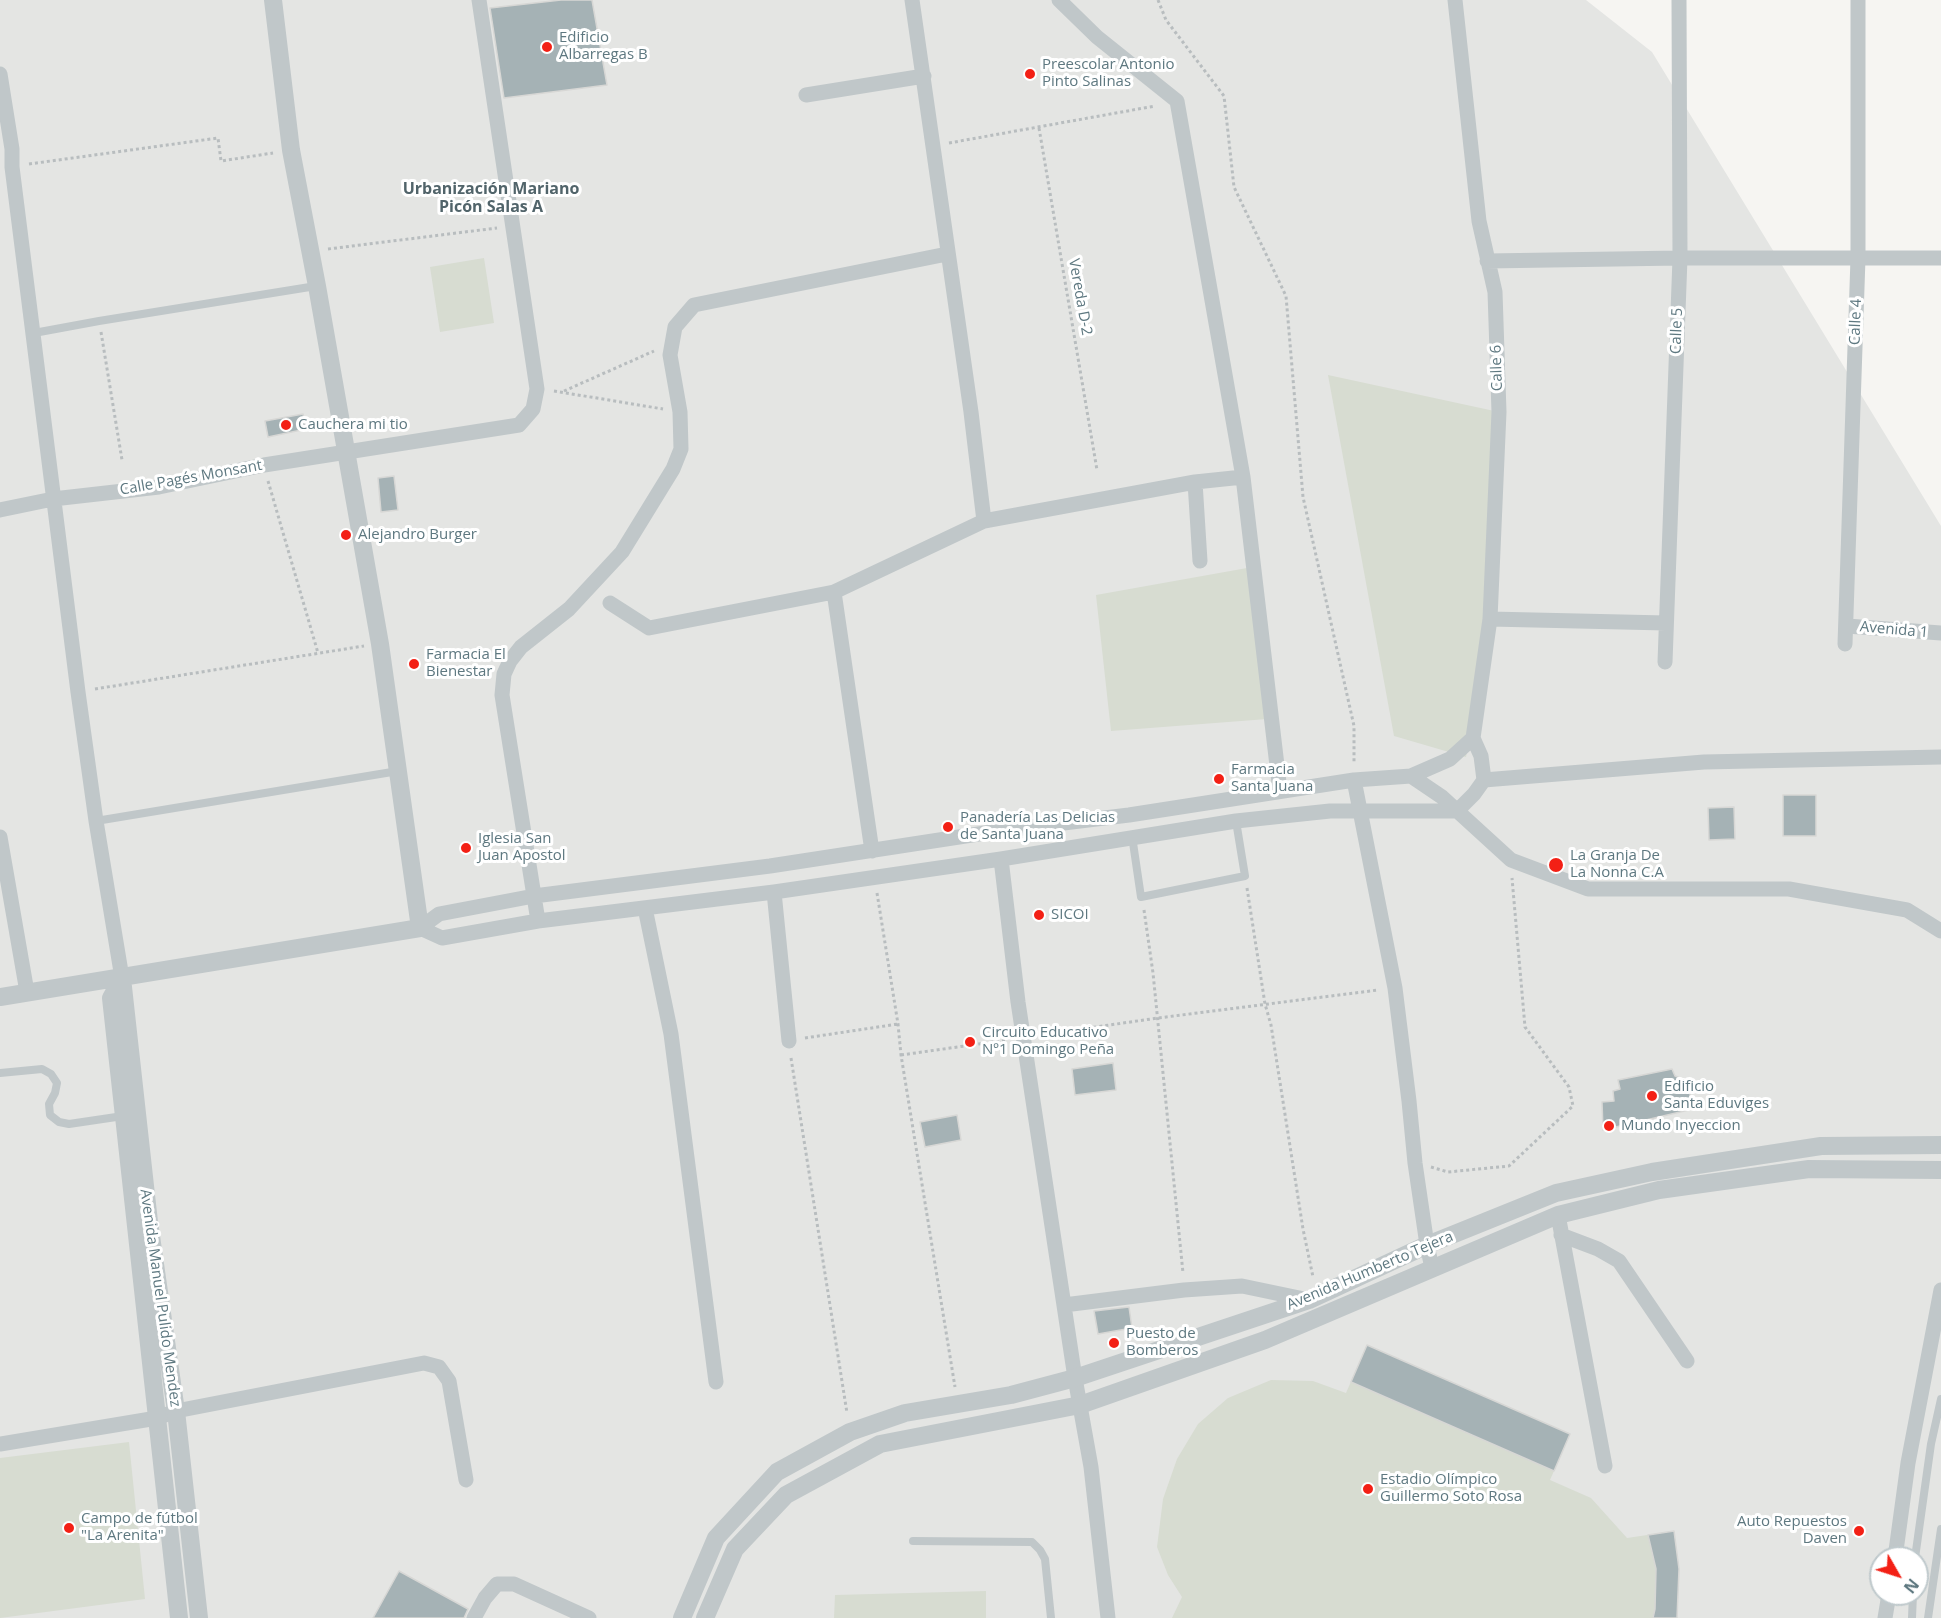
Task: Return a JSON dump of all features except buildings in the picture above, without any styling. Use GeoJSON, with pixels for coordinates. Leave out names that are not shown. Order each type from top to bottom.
{"type":"FeatureCollection","features":[{"type":"Feature","properties":{"kind":"street"},"geometry":{"type":"LineString","coordinates":[[273,0],[291,150],[380,644],[420,928]]}},
{"type":"Feature","properties":{"kind":"street"},"geometry":{"type":"LineString","coordinates":[[479,0],[537,389]]}},
{"type":"Feature","properties":{"kind":"street"},"geometry":{"type":"LineString","coordinates":[[912,0],[971,412],[984,521]]}},
{"type":"Feature","properties":{"kind":"street"},"geometry":{"type":"LineString","coordinates":[[1059,0],[1097,37],[1177,101],[1243,477],[1280,791]]}},
{"type":"Feature","properties":{"kind":"street","name":"Calle 6"},"geometry":{"type":"LineString","coordinates":[[1455,0],[1479,221],[1495,292],[1499,412],[1490,620],[1473,738]]}},
{"type":"Feature","properties":{"kind":"street","name":"Calle 5"},"geometry":{"type":"LineString","coordinates":[[1665,662],[1680,258],[1679,0]]}},
{"type":"Feature","properties":{"kind":"street","name":"Calle 4"},"geometry":{"type":"LineString","coordinates":[[1845,644],[1858,258],[1858,0]]}},
{"type":"Feature","properties":{"kind":"street"},"geometry":{"type":"LineString","coordinates":[[0,74],[12,148],[12,167],[78,692],[96,821],[122,978],[111,998],[179,1618]]}},
{"type":"Feature","properties":{"kind":"street"},"geometry":{"type":"LineString","coordinates":[[806,94],[924,76]]}},
{"type":"Feature","properties":{"kind":"street"},"geometry":{"type":"LineString","coordinates":[[538,921],[502,695],[504,674],[510,660],[521,647],[569,609],[622,552],[674,469],[681,449],[680,412],[670,355],[675,327],[694,305],[947,254]]}},
{"type":"Feature","properties":{"kind":"street"},"geometry":{"type":"LineString","coordinates":[[1487,261],[1941,258]]}},
{"type":"Feature","properties":{"kind":"street","name":"Calle Pagés Monsant"},"geometry":{"type":"LineString","coordinates":[[0,510],[53,499],[159,487],[264,465],[519,425],[533,409],[537,389]]}},
{"type":"Feature","properties":{"kind":"street"},"geometry":{"type":"LineString","coordinates":[[610,603],[649,628],[834,592],[984,521],[1196,482],[1243,477]]}},
{"type":"Feature","properties":{"kind":"street"},"geometry":{"type":"LineString","coordinates":[[1196,482],[1200,561]]}},
{"type":"Feature","properties":{"kind":"street"},"geometry":{"type":"LineString","coordinates":[[834,592],[872,851]]}},
{"type":"Feature","properties":{"kind":"street"},"geometry":{"type":"LineString","coordinates":[[1490,620],[1666,622]]}},
{"type":"Feature","properties":{"kind":"street","name":"Avenida 1"},"geometry":{"type":"LineString","coordinates":[[1846,626],[1941,633]]}},
{"type":"Feature","properties":{"kind":"street"},"geometry":{"type":"LineString","coordinates":[[0,997],[420,928],[439,914],[534,896],[770,866],[998,831],[1129,815],[1354,780],[1411,776],[1450,759],[1473,738],[1481,756],[1484,780],[1457,811],[1330,811],[1236,821],[1000,859],[774,892],[538,921],[442,938],[420,928]]}},
{"type":"Feature","properties":{"kind":"street"},"geometry":{"type":"LineString","coordinates":[[1484,780],[1704,762],[1941,757]]}},
{"type":"Feature","properties":{"kind":"street"},"geometry":{"type":"LineString","coordinates":[[1411,776],[1457,811],[1511,860],[1588,889],[1789,889],[1907,910],[1941,931]]}},
{"type":"Feature","properties":{"kind":"street"},"geometry":{"type":"LineString","coordinates":[[1354,780],[1395,988],[1414,1163],[1432,1268]]}},
{"type":"Feature","properties":{"kind":"street"},"geometry":{"type":"LineString","coordinates":[[0,837],[27,992]]}},
{"type":"Feature","properties":{"kind":"street"},"geometry":{"type":"LineString","coordinates":[[1000,859],[1023,1037],[1075,1378],[1091,1467],[1108,1618]]}},
{"type":"Feature","properties":{"kind":"street"},"geometry":{"type":"LineString","coordinates":[[774,892],[789,1041]]}},
{"type":"Feature","properties":{"kind":"street"},"geometry":{"type":"LineString","coordinates":[[645,908],[671,1034],[716,1382]]}},
{"type":"Feature","properties":{"kind":"street","name":"Avenida Manuel Pulido Mendez"},"geometry":{"type":"LineString","coordinates":[[122,978],[149,1222],[176,1411],[199,1618]]}},
{"type":"Feature","properties":{"kind":"street","name":"Avenida Humberto Tejera"},"geometry":{"type":"LineString","coordinates":[[682,1618],[716,1538],[777,1472],[850,1432],[905,1413],[1011,1395],[1075,1378],[1313,1298],[1427,1245],[1556,1193],[1652,1172],[1821,1146],[1941,1145]]}},
{"type":"Feature","properties":{"kind":"street","name":"Avenida Humberto Tejera"},"geometry":{"type":"LineString","coordinates":[[705,1618],[735,1549],[786,1496],[880,1444],[1080,1405],[1265,1341],[1558,1215],[1659,1190],[1809,1169],[1941,1170]]}},
{"type":"Feature","properties":{"kind":"street"},"geometry":{"type":"LineString","coordinates":[[1558,1215],[1605,1466]]}},
{"type":"Feature","properties":{"kind":"street"},"geometry":{"type":"LineString","coordinates":[[1561,1235],[1598,1249],[1619,1261],[1687,1361]]}},
{"type":"Feature","properties":{"kind":"street"},"geometry":{"type":"LineString","coordinates":[[1064,1305],[1184,1290],[1242,1286],[1313,1298]]}},
{"type":"Feature","properties":{"kind":"street"},"geometry":{"type":"LineString","coordinates":[[1897,1546],[1908,1462],[1941,1290]]}},
{"type":"Feature","properties":{"kind":"street"},"geometry":{"type":"LineString","coordinates":[[0,1444],[156,1418],[176,1411],[424,1363],[439,1367],[449,1381],[466,1480]]}},
{"type":"Feature","properties":{"kind":"street"},"geometry":{"type":"LineString","coordinates":[[474,1618],[485,1598],[497,1584],[514,1584],[590,1618]]}},
{"type":"Feature","properties":{"kind":"lane"},"geometry":{"type":"LineString","coordinates":[[34,333],[317,286]]}},
{"type":"Feature","properties":{"kind":"lane"},"geometry":{"type":"LineString","coordinates":[[96,821],[399,771]]}},
{"type":"Feature","properties":{"kind":"lane"},"geometry":{"type":"LineString","coordinates":[[1132,836],[1142,897],[1245,876],[1236,821]]}},
{"type":"Feature","properties":{"kind":"lane"},"geometry":{"type":"LineString","coordinates":[[0,1073],[42,1070],[51,1074],[57,1083],[49,1104],[50,1115],[59,1122],[69,1124],[125,1116]]}},
{"type":"Feature","properties":{"kind":"lane"},"geometry":{"type":"LineString","coordinates":[[1917,1546],[1931,1444],[1941,1399]]}},
{"type":"Feature","properties":{"kind":"lane"},"geometry":{"type":"LineString","coordinates":[[1928,1618],[1941,1529]]}},
{"type":"Feature","properties":{"kind":"lane"},"geometry":{"type":"LineString","coordinates":[[913,1541],[1032,1542],[1045,1558],[1051,1618]]}},
{"type":"Feature","properties":{"kind":"path"},"geometry":{"type":"LineString","coordinates":[[1158,0],[1166,20],[1224,96],[1234,187],[1286,296],[1303,497],[1354,726],[1354,780]]}},
{"type":"Feature","properties":{"kind":"path"},"geometry":{"type":"LineString","coordinates":[[934,145],[1039,128],[1177,101]]}},
{"type":"Feature","properties":{"kind":"path","name":"Vereda D-2"},"geometry":{"type":"LineString","coordinates":[[1039,128],[1097,470]]}},
{"type":"Feature","properties":{"kind":"path"},"geometry":{"type":"LineString","coordinates":[[12,167],[218,138],[221,161],[291,150]]}},
{"type":"Feature","properties":{"kind":"path"},"geometry":{"type":"LineString","coordinates":[[310,251],[514,225]]}},
{"type":"Feature","properties":{"kind":"path"},"geometry":{"type":"LineString","coordinates":[[99,321],[122,460]]}},
{"type":"Feature","properties":{"kind":"path"},"geometry":{"type":"LineString","coordinates":[[562,392],[672,343]]}},
{"type":"Feature","properties":{"kind":"path"},"geometry":{"type":"LineString","coordinates":[[537,389],[680,412]]}},
{"type":"Feature","properties":{"kind":"path"},"geometry":{"type":"LineString","coordinates":[[264,465],[318,653]]}},
{"type":"Feature","properties":{"kind":"path"},"geometry":{"type":"LineString","coordinates":[[78,692],[380,644]]}},
{"type":"Feature","properties":{"kind":"path"},"geometry":{"type":"LineString","coordinates":[[1414,1163],[1448,1172],[1509,1166],[1573,1106],[1569,1087],[1525,1027],[1511,860]]}},
{"type":"Feature","properties":{"kind":"path"},"geometry":{"type":"LineString","coordinates":[[874,876],[957,1403]]}},
{"type":"Feature","properties":{"kind":"path"},"geometry":{"type":"LineString","coordinates":[[1245,876],[1265,1004],[1271,1025],[1313,1298]]}},
{"type":"Feature","properties":{"kind":"path"},"geometry":{"type":"LineString","coordinates":[[1142,897],[1154,973],[1184,1290]]}},
{"type":"Feature","properties":{"kind":"path"},"geometry":{"type":"LineString","coordinates":[[901,1055],[1158,1018],[1395,988]]}},
{"type":"Feature","properties":{"kind":"path"},"geometry":{"type":"LineString","coordinates":[[850,1432],[789,1041],[898,1024]]}},
{"type":"Feature","properties":{"kind":"shaded area","name":"Circuito Educativo Nº1 Domingo Peña"},"geometry":{"type":"Polygon","coordinates":[[[0,0],[1586,0],[1652,52],[1941,526],[1941,1618],[0,1618],[0,0]]]}},
{"type":"Feature","properties":{"kind":"shaded area"},"geometry":{"type":"Polygon","coordinates":[[[484,258],[494,323],[440,332],[430,267],[484,258]]]}},
{"type":"Feature","properties":{"kind":"shaded area"},"geometry":{"type":"Polygon","coordinates":[[[1328,375],[1499,412],[1496,610],[1466,757],[1394,736],[1328,375]]]}},
{"type":"Feature","properties":{"kind":"shaded area"},"geometry":{"type":"Polygon","coordinates":[[[1247,568],[1267,719],[1111,731],[1096,595],[1247,568]]]}},
{"type":"Feature","properties":{"kind":"shaded area","name":"Estadio Olímpico Guillermo Soto Rosa"},"geometry":{"type":"Polygon","coordinates":[[[1367,1345],[1570,1434],[1550,1480],[1591,1498],[1627,1538],[1674,1531],[1679,1569],[1676,1618],[1172,1618],[1182,1597],[1168,1575],[1157,1547],[1163,1499],[1177,1459],[1198,1424],[1228,1398],[1271,1380],[1313,1381],[1346,1393],[1367,1345]]]}},
{"type":"Feature","properties":{"kind":"shaded area","name":"Campo de fútbol \"La Arenita\""},"geometry":{"type":"Polygon","coordinates":[[[129,1442],[145,1599],[0,1618],[0,1458],[129,1442]]]}},
{"type":"Feature","properties":{"kind":"shaded area"},"geometry":{"type":"Polygon","coordinates":[[[986,1591],[986,1618],[834,1618],[835,1595],[986,1591]]]}},
{"type":"Feature","properties":{"kind":"place","name":"Edificio Albarregas B"},"geometry":{"type":"Point","coordinates":[547,47]}},
{"type":"Feature","properties":{"kind":"place","name":"Preescolar Antonio Pinto Salinas"},"geometry":{"type":"Point","coordinates":[1030,74]}},
{"type":"Feature","properties":{"kind":"place","name":"Cauchera mi tio"},"geometry":{"type":"Point","coordinates":[286,425]}},
{"type":"Feature","properties":{"kind":"place","name":"Alejandro Burger"},"geometry":{"type":"Point","coordinates":[346,535]}},
{"type":"Feature","properties":{"kind":"place","name":"Farmacia El Bienestar"},"geometry":{"type":"Point","coordinates":[414,664]}},
{"type":"Feature","properties":{"kind":"place","name":"Farmacia Santa Juana"},"geometry":{"type":"Point","coordinates":[1219,779]}},
{"type":"Feature","properties":{"kind":"place","name":"Panadería Las Delicias de Santa Juana"},"geometry":{"type":"Point","coordinates":[948,827]}},
{"type":"Feature","properties":{"kind":"place","name":"Iglesia San Juan Apostol"},"geometry":{"type":"Point","coordinates":[466,848]}},
{"type":"Feature","properties":{"kind":"place","name":"La Granja De La Nonna C.A"},"geometry":{"type":"Point","coordinates":[1556,865]}},
{"type":"Feature","properties":{"kind":"place","name":"SICOI"},"geometry":{"type":"Point","coordinates":[1039,915]}},
{"type":"Feature","properties":{"kind":"place","name":"Circuito Educativo Nº1 Domingo Peña"},"geometry":{"type":"Point","coordinates":[970,1042]}},
{"type":"Feature","properties":{"kind":"place","name":"Edificio Santa Eduviges"},"geometry":{"type":"Point","coordinates":[1652,1096]}},
{"type":"Feature","properties":{"kind":"place","name":"Mundo Inyeccion"},"geometry":{"type":"Point","coordinates":[1609,1126]}},
{"type":"Feature","properties":{"kind":"place","name":"Puesto de Bomberos"},"geometry":{"type":"Point","coordinates":[1114,1343]}},
{"type":"Feature","properties":{"kind":"place","name":"Estadio Olímpico Guillermo Soto Rosa"},"geometry":{"type":"Point","coordinates":[1368,1489]}},
{"type":"Feature","properties":{"kind":"place","name":"Campo de fútbol \"La Arenita\""},"geometry":{"type":"Point","coordinates":[69,1528]}},
{"type":"Feature","properties":{"kind":"place","name":"Auto Repuestos Daven"},"geometry":{"type":"Point","coordinates":[1859,1531]}},
{"type":"Feature","properties":{"kind":"district","name":"Urbanización Mariano Picón Salas A"},"geometry":{"type":"Point","coordinates":[491,198]}}]}
